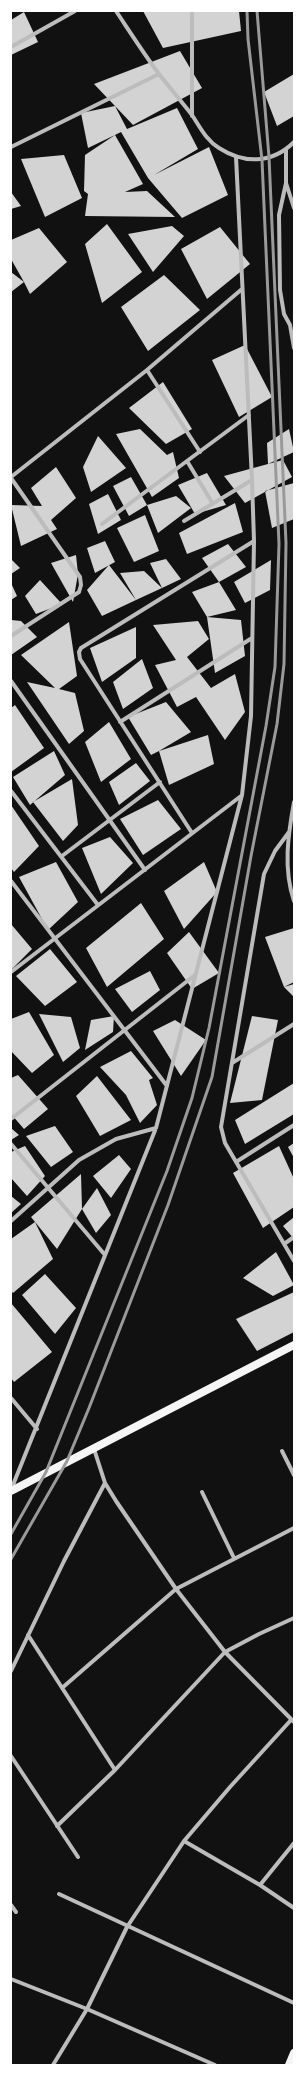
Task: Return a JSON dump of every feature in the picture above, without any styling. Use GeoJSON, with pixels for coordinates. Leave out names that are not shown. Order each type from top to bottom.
{"type":"FeatureCollection","features":[{"type":"Feature","properties":{"kind":"main road"},"geometry":{"type":"LineString","coordinates":[[11,1490],[94,1449],[294,1345]]}},
{"type":"Feature","properties":{"kind":"main road"},"geometry":{"type":"LineString","coordinates":[[289,2065],[294,2053]]}},
{"type":"Feature","properties":{"kind":"street"},"geometry":{"type":"LineString","coordinates":[[11,47],[76,11]]}},
{"type":"Feature","properties":{"kind":"street"},"geometry":{"type":"LineString","coordinates":[[116,11],[159,74],[192,116],[203,134],[218,148],[236,157],[262,160],[286,150],[294,142]]}},
{"type":"Feature","properties":{"kind":"street"},"geometry":{"type":"LineString","coordinates":[[192,11],[192,116]]}},
{"type":"Feature","properties":{"kind":"street"},"geometry":{"type":"LineString","coordinates":[[11,146],[159,74]]}},
{"type":"Feature","properties":{"kind":"street"},"geometry":{"type":"LineString","coordinates":[[286,150],[286,183],[280,215],[280,290],[284,314],[290,325],[294,348]]}},
{"type":"Feature","properties":{"kind":"street"},"geometry":{"type":"LineString","coordinates":[[11,1490],[37,1429],[156,1128],[242,795],[251,716],[254,541],[236,157]]}},
{"type":"Feature","properties":{"kind":"street"},"geometry":{"type":"LineString","coordinates":[[286,183],[294,208]]}},
{"type":"Feature","properties":{"kind":"street"},"geometry":{"type":"LineString","coordinates":[[11,636],[78,592],[81,585],[80,577],[11,478],[147,370],[242,289]]}},
{"type":"Feature","properties":{"kind":"street"},"geometry":{"type":"LineString","coordinates":[[147,370],[200,452]]}},
{"type":"Feature","properties":{"kind":"street"},"geometry":{"type":"LineString","coordinates":[[102,524],[249,415]]}},
{"type":"Feature","properties":{"kind":"street"},"geometry":{"type":"LineString","coordinates":[[187,461],[213,504]]}},
{"type":"Feature","properties":{"kind":"street"},"geometry":{"type":"LineString","coordinates":[[184,521],[252,480]]}},
{"type":"Feature","properties":{"kind":"street"},"geometry":{"type":"LineString","coordinates":[[192,833],[78,654],[81,648],[254,541]]}},
{"type":"Feature","properties":{"kind":"street"},"geometry":{"type":"LineString","coordinates":[[120,722],[252,638]]}},
{"type":"Feature","properties":{"kind":"street"},"geometry":{"type":"LineString","coordinates":[[11,681],[144,870]]}},
{"type":"Feature","properties":{"kind":"street"},"geometry":{"type":"LineString","coordinates":[[62,856],[160,782]]}},
{"type":"Feature","properties":{"kind":"street"},"geometry":{"type":"LineString","coordinates":[[11,791],[98,905]]}},
{"type":"Feature","properties":{"kind":"street"},"geometry":{"type":"LineString","coordinates":[[11,972],[242,795]]}},
{"type":"Feature","properties":{"kind":"street"},"geometry":{"type":"LineString","coordinates":[[294,802],[287,855],[289,883],[294,901]]}},
{"type":"Feature","properties":{"kind":"street"},"geometry":{"type":"LineString","coordinates":[[289,832],[275,851],[264,874],[221,1127],[225,1143],[294,1261]]}},
{"type":"Feature","properties":{"kind":"street"},"geometry":{"type":"LineString","coordinates":[[11,881],[167,1086]]}},
{"type":"Feature","properties":{"kind":"street"},"geometry":{"type":"LineString","coordinates":[[11,1119],[196,975]]}},
{"type":"Feature","properties":{"kind":"street"},"geometry":{"type":"LineString","coordinates":[[232,1063],[294,1024]]}},
{"type":"Feature","properties":{"kind":"street"},"geometry":{"type":"LineString","coordinates":[[236,1162],[294,1125]]}},
{"type":"Feature","properties":{"kind":"street"},"geometry":{"type":"LineString","coordinates":[[11,1221],[79,1160],[116,1139],[156,1128]]}},
{"type":"Feature","properties":{"kind":"street"},"geometry":{"type":"LineString","coordinates":[[11,1144],[105,1255]]}},
{"type":"Feature","properties":{"kind":"street"},"geometry":{"type":"LineString","coordinates":[[284,1244],[294,1238]]}},
{"type":"Feature","properties":{"kind":"street"},"geometry":{"type":"LineString","coordinates":[[11,1398],[37,1429]]}},
{"type":"Feature","properties":{"kind":"street"},"geometry":{"type":"LineString","coordinates":[[52,2065],[88,2009],[127,1927],[184,1841],[292,1721],[225,1652],[176,1589],[105,1483],[94,1449]]}},
{"type":"Feature","properties":{"kind":"street"},"geometry":{"type":"LineString","coordinates":[[282,1451],[294,1475]]}},
{"type":"Feature","properties":{"kind":"street"},"geometry":{"type":"LineString","coordinates":[[11,1671],[64,1561],[105,1483]]}},
{"type":"Feature","properties":{"kind":"street"},"geometry":{"type":"LineString","coordinates":[[202,1492],[234,1558]]}},
{"type":"Feature","properties":{"kind":"street"},"geometry":{"type":"LineString","coordinates":[[62,1688],[176,1589],[294,1528]]}},
{"type":"Feature","properties":{"kind":"street"},"geometry":{"type":"LineString","coordinates":[[58,1826],[115,1770],[225,1652],[294,1618]]}},
{"type":"Feature","properties":{"kind":"street"},"geometry":{"type":"LineString","coordinates":[[28,1635],[115,1770]]}},
{"type":"Feature","properties":{"kind":"street"},"geometry":{"type":"LineString","coordinates":[[11,1756],[78,1857]]}},
{"type":"Feature","properties":{"kind":"street"},"geometry":{"type":"LineString","coordinates":[[184,1841],[260,1884],[294,1908]]}},
{"type":"Feature","properties":{"kind":"street"},"geometry":{"type":"LineString","coordinates":[[260,1884],[294,1843]]}},
{"type":"Feature","properties":{"kind":"street"},"geometry":{"type":"LineString","coordinates":[[59,1894],[127,1927],[294,2003]]}},
{"type":"Feature","properties":{"kind":"street"},"geometry":{"type":"LineString","coordinates":[[11,1905],[16,1912]]}},
{"type":"Feature","properties":{"kind":"street"},"geometry":{"type":"LineString","coordinates":[[11,1979],[88,2009],[215,2065]]}},
{"type":"Feature","properties":{"kind":"building"},"geometry":{"type":"Polygon","coordinates":[[[143,11],[239,11],[241,31],[163,48],[143,11]]]}},
{"type":"Feature","properties":{"kind":"building"},"geometry":{"type":"Polygon","coordinates":[[[24,12],[38,42],[11,55],[11,20],[24,12]]]}},
{"type":"Feature","properties":{"kind":"building"},"geometry":{"type":"Polygon","coordinates":[[[180,51],[202,88],[133,125],[94,84],[180,51]]]}},
{"type":"Feature","properties":{"kind":"building"},"geometry":{"type":"Polygon","coordinates":[[[294,74],[294,116],[277,126],[264,92],[294,74]]]}},
{"type":"Feature","properties":{"kind":"building"},"geometry":{"type":"Polygon","coordinates":[[[115,106],[127,129],[177,108],[198,149],[154,175],[209,147],[228,195],[182,218],[148,178],[121,132],[88,148],[81,113],[115,106]]]}},
{"type":"Feature","properties":{"kind":"building"},"geometry":{"type":"Polygon","coordinates":[[[115,135],[143,184],[125,192],[147,191],[175,217],[85,216],[88,194],[84,191],[85,155],[115,135]]]}},
{"type":"Feature","properties":{"kind":"building"},"geometry":{"type":"Polygon","coordinates":[[[64,155],[82,198],[45,217],[21,159],[64,155]]]}},
{"type":"Feature","properties":{"kind":"building"},"geometry":{"type":"Polygon","coordinates":[[[11,192],[21,206],[11,209],[11,192]]]}},
{"type":"Feature","properties":{"kind":"building"},"geometry":{"type":"Polygon","coordinates":[[[107,224],[142,272],[102,303],[85,244],[107,224]]]}},
{"type":"Feature","properties":{"kind":"building"},"geometry":{"type":"Polygon","coordinates":[[[172,226],[184,236],[153,272],[128,234],[172,226]]]}},
{"type":"Feature","properties":{"kind":"building"},"geometry":{"type":"Polygon","coordinates":[[[220,227],[250,264],[207,299],[181,249],[220,227]]]}},
{"type":"Feature","properties":{"kind":"building"},"geometry":{"type":"Polygon","coordinates":[[[39,228],[67,262],[30,294],[11,259],[11,240],[39,228]]]}},
{"type":"Feature","properties":{"kind":"building"},"geometry":{"type":"Polygon","coordinates":[[[11,272],[24,282],[11,292],[11,272]]]}},
{"type":"Feature","properties":{"kind":"building"},"geometry":{"type":"Polygon","coordinates":[[[164,275],[200,310],[148,351],[121,307],[164,275]]]}},
{"type":"Feature","properties":{"kind":"building"},"geometry":{"type":"Polygon","coordinates":[[[245,345],[272,397],[239,417],[212,360],[245,345]]]}},
{"type":"Feature","properties":{"kind":"building"},"geometry":{"type":"Polygon","coordinates":[[[163,382],[192,429],[166,444],[129,408],[163,382]]]}},
{"type":"Feature","properties":{"kind":"building"},"geometry":{"type":"Polygon","coordinates":[[[140,429],[167,455],[173,452],[179,478],[152,497],[116,434],[140,429]]]}},
{"type":"Feature","properties":{"kind":"building"},"geometry":{"type":"Polygon","coordinates":[[[289,429],[294,452],[268,464],[267,443],[289,429]]]}},
{"type":"Feature","properties":{"kind":"building"},"geometry":{"type":"Polygon","coordinates":[[[98,436],[126,468],[91,492],[83,467],[98,436]]]}},
{"type":"Feature","properties":{"kind":"building"},"geometry":{"type":"Polygon","coordinates":[[[283,460],[292,477],[245,503],[224,476],[283,460]]]}},
{"type":"Feature","properties":{"kind":"building"},"geometry":{"type":"Polygon","coordinates":[[[56,467],[76,498],[51,520],[57,529],[21,546],[11,505],[42,506],[31,488],[56,467]]]}},
{"type":"Feature","properties":{"kind":"building"},"geometry":{"type":"Polygon","coordinates":[[[207,473],[226,505],[195,514],[178,485],[207,473]]]}},
{"type":"Feature","properties":{"kind":"building"},"geometry":{"type":"Polygon","coordinates":[[[131,477],[147,505],[129,516],[113,486],[131,477]]]}},
{"type":"Feature","properties":{"kind":"building"},"geometry":{"type":"Polygon","coordinates":[[[294,483],[294,519],[272,528],[265,491],[294,483]]]}},
{"type":"Feature","properties":{"kind":"building"},"geometry":{"type":"Polygon","coordinates":[[[108,494],[121,520],[98,534],[89,504],[108,494]]]}},
{"type":"Feature","properties":{"kind":"building"},"geometry":{"type":"Polygon","coordinates":[[[176,496],[191,508],[158,533],[147,505],[176,496]]]}},
{"type":"Feature","properties":{"kind":"building"},"geometry":{"type":"Polygon","coordinates":[[[235,503],[243,532],[187,554],[179,533],[235,503]]]}},
{"type":"Feature","properties":{"kind":"building"},"geometry":{"type":"Polygon","coordinates":[[[145,515],[159,551],[134,562],[117,528],[145,515]]]}},
{"type":"Feature","properties":{"kind":"building"},"geometry":{"type":"Polygon","coordinates":[[[105,541],[115,562],[95,573],[87,548],[105,541]]]}},
{"type":"Feature","properties":{"kind":"building"},"geometry":{"type":"Polygon","coordinates":[[[228,544],[246,567],[219,582],[202,558],[228,544]]]}},
{"type":"Feature","properties":{"kind":"building"},"geometry":{"type":"Polygon","coordinates":[[[76,555],[78,574],[73,602],[51,563],[76,555]]]}},
{"type":"Feature","properties":{"kind":"building"},"geometry":{"type":"Polygon","coordinates":[[[11,559],[20,568],[11,574],[11,559]]]}},
{"type":"Feature","properties":{"kind":"building"},"geometry":{"type":"Polygon","coordinates":[[[166,559],[181,579],[162,588],[150,563],[166,559]]]}},
{"type":"Feature","properties":{"kind":"building"},"geometry":{"type":"Polygon","coordinates":[[[271,560],[270,590],[245,603],[234,582],[271,560]]]}},
{"type":"Feature","properties":{"kind":"building"},"geometry":{"type":"Polygon","coordinates":[[[109,565],[136,600],[102,616],[87,590],[109,565]]]}},
{"type":"Feature","properties":{"kind":"building"},"geometry":{"type":"Polygon","coordinates":[[[144,571],[162,588],[136,600],[120,573],[144,571]]]}},
{"type":"Feature","properties":{"kind":"building"},"geometry":{"type":"Polygon","coordinates":[[[40,580],[62,604],[36,614],[25,596],[40,580]]]}},
{"type":"Feature","properties":{"kind":"building"},"geometry":{"type":"Polygon","coordinates":[[[219,582],[236,610],[207,617],[192,592],[219,582]]]}},
{"type":"Feature","properties":{"kind":"building"},"geometry":{"type":"Polygon","coordinates":[[[11,583],[17,596],[11,600],[11,583]]]}},
{"type":"Feature","properties":{"kind":"building"},"geometry":{"type":"Polygon","coordinates":[[[207,617],[241,620],[245,656],[215,673],[207,617]]]}},
{"type":"Feature","properties":{"kind":"building"},"geometry":{"type":"Polygon","coordinates":[[[11,620],[21,621],[37,637],[11,655],[11,620]]]}},
{"type":"Feature","properties":{"kind":"building"},"geometry":{"type":"Polygon","coordinates":[[[198,621],[209,639],[187,657],[211,688],[235,674],[245,712],[225,740],[196,697],[177,707],[155,665],[176,660],[153,625],[198,621]]]}},
{"type":"Feature","properties":{"kind":"building"},"geometry":{"type":"Polygon","coordinates":[[[69,622],[77,676],[59,689],[75,693],[84,731],[69,744],[27,682],[55,688],[21,655],[69,622]]]}},
{"type":"Feature","properties":{"kind":"building"},"geometry":{"type":"Polygon","coordinates":[[[136,627],[136,658],[102,682],[90,648],[136,627]]]}},
{"type":"Feature","properties":{"kind":"building"},"geometry":{"type":"Polygon","coordinates":[[[142,659],[153,688],[123,709],[113,682],[142,659]]]}},
{"type":"Feature","properties":{"kind":"building"},"geometry":{"type":"Polygon","coordinates":[[[166,702],[191,732],[151,755],[128,717],[166,702]]]}},
{"type":"Feature","properties":{"kind":"building"},"geometry":{"type":"Polygon","coordinates":[[[15,705],[44,748],[11,772],[11,708],[15,705]]]}},
{"type":"Feature","properties":{"kind":"building"},"geometry":{"type":"Polygon","coordinates":[[[109,722],[131,759],[101,782],[85,742],[109,722]]]}},
{"type":"Feature","properties":{"kind":"building"},"geometry":{"type":"Polygon","coordinates":[[[208,735],[214,764],[169,785],[159,751],[208,735]]]}},
{"type":"Feature","properties":{"kind":"building"},"geometry":{"type":"Polygon","coordinates":[[[54,751],[65,775],[30,805],[13,777],[54,751]]]}},
{"type":"Feature","properties":{"kind":"building"},"geometry":{"type":"Polygon","coordinates":[[[136,763],[150,781],[119,805],[109,782],[136,763]]]}},
{"type":"Feature","properties":{"kind":"building"},"geometry":{"type":"Polygon","coordinates":[[[72,779],[78,825],[63,841],[33,802],[72,779]]]}},
{"type":"Feature","properties":{"kind":"building"},"geometry":{"type":"Polygon","coordinates":[[[158,800],[181,829],[143,855],[120,819],[158,800]]]}},
{"type":"Feature","properties":{"kind":"building"},"geometry":{"type":"Polygon","coordinates":[[[11,805],[39,846],[14,872],[11,868],[11,805]]]}},
{"type":"Feature","properties":{"kind":"building"},"geometry":{"type":"Polygon","coordinates":[[[110,837],[133,863],[101,894],[82,848],[110,837]]]}},
{"type":"Feature","properties":{"kind":"building"},"geometry":{"type":"Polygon","coordinates":[[[56,862],[78,902],[48,930],[19,877],[56,862]]]}},
{"type":"Feature","properties":{"kind":"building"},"geometry":{"type":"Polygon","coordinates":[[[204,862],[217,892],[184,929],[164,891],[204,862]]]}},
{"type":"Feature","properties":{"kind":"building"},"geometry":{"type":"Polygon","coordinates":[[[141,903],[164,939],[107,987],[86,948],[141,903]]]}},
{"type":"Feature","properties":{"kind":"building"},"geometry":{"type":"Polygon","coordinates":[[[11,924],[32,949],[11,970],[11,924]]]}},
{"type":"Feature","properties":{"kind":"building"},"geometry":{"type":"Polygon","coordinates":[[[294,928],[294,982],[284,987],[265,937],[294,928]]]}},
{"type":"Feature","properties":{"kind":"building"},"geometry":{"type":"Polygon","coordinates":[[[189,932],[219,973],[192,989],[167,953],[189,932]]]}},
{"type":"Feature","properties":{"kind":"building"},"geometry":{"type":"Polygon","coordinates":[[[50,949],[77,982],[45,1006],[16,976],[50,949]]]}},
{"type":"Feature","properties":{"kind":"building"},"geometry":{"type":"Polygon","coordinates":[[[150,971],[160,990],[132,1012],[115,989],[150,971]]]}},
{"type":"Feature","properties":{"kind":"building"},"geometry":{"type":"Polygon","coordinates":[[[294,984],[294,997],[284,987],[294,984]]]}},
{"type":"Feature","properties":{"kind":"building"},"geometry":{"type":"Polygon","coordinates":[[[29,1012],[54,1055],[32,1073],[11,1051],[11,1019],[29,1012]]]}},
{"type":"Feature","properties":{"kind":"building"},"geometry":{"type":"Polygon","coordinates":[[[39,1014],[71,1017],[80,1048],[63,1062],[39,1014]]]}},
{"type":"Feature","properties":{"kind":"building"},"geometry":{"type":"Polygon","coordinates":[[[114,1016],[113,1032],[85,1050],[91,1020],[114,1016]]]}},
{"type":"Feature","properties":{"kind":"building"},"geometry":{"type":"Polygon","coordinates":[[[252,1016],[278,1020],[262,1100],[230,1103],[252,1016]]]}},
{"type":"Feature","properties":{"kind":"building"},"geometry":{"type":"Polygon","coordinates":[[[175,1020],[206,1040],[181,1076],[153,1031],[175,1020]]]}},
{"type":"Feature","properties":{"kind":"building"},"geometry":{"type":"Polygon","coordinates":[[[131,1051],[153,1078],[149,1080],[157,1105],[140,1123],[126,1095],[100,1067],[131,1051]]]}},
{"type":"Feature","properties":{"kind":"building"},"geometry":{"type":"Polygon","coordinates":[[[18,1075],[48,1109],[24,1129],[11,1114],[11,1078],[18,1075]]]}},
{"type":"Feature","properties":{"kind":"building"},"geometry":{"type":"Polygon","coordinates":[[[97,1076],[131,1120],[100,1136],[76,1096],[97,1076]]]}},
{"type":"Feature","properties":{"kind":"building"},"geometry":{"type":"Polygon","coordinates":[[[294,1083],[294,1114],[245,1144],[235,1120],[294,1083]]]}},
{"type":"Feature","properties":{"kind":"building"},"geometry":{"type":"Polygon","coordinates":[[[55,1126],[73,1152],[51,1167],[26,1136],[55,1126]]]}},
{"type":"Feature","properties":{"kind":"building"},"geometry":{"type":"Polygon","coordinates":[[[11,1128],[19,1135],[11,1140],[11,1128]]]}},
{"type":"Feature","properties":{"kind":"building"},"geometry":{"type":"Polygon","coordinates":[[[294,1143],[294,1158],[288,1147],[294,1143]]]}},
{"type":"Feature","properties":{"kind":"building"},"geometry":{"type":"Polygon","coordinates":[[[25,1146],[45,1176],[27,1196],[11,1178],[11,1152],[25,1146]]]}},
{"type":"Feature","properties":{"kind":"building"},"geometry":{"type":"Polygon","coordinates":[[[279,1146],[294,1179],[294,1207],[263,1228],[233,1173],[279,1146]]]}},
{"type":"Feature","properties":{"kind":"building"},"geometry":{"type":"Polygon","coordinates":[[[119,1155],[131,1169],[111,1198],[93,1176],[119,1155]]]}},
{"type":"Feature","properties":{"kind":"building"},"geometry":{"type":"Polygon","coordinates":[[[81,1174],[82,1209],[57,1249],[31,1217],[81,1174]]]}},
{"type":"Feature","properties":{"kind":"building"},"geometry":{"type":"Polygon","coordinates":[[[97,1188],[111,1215],[96,1233],[82,1209],[97,1188]]]}},
{"type":"Feature","properties":{"kind":"building"},"geometry":{"type":"Polygon","coordinates":[[[11,1196],[21,1204],[11,1213],[11,1196]]]}},
{"type":"Feature","properties":{"kind":"building"},"geometry":{"type":"Polygon","coordinates":[[[294,1217],[294,1239],[283,1226],[294,1217]]]}},
{"type":"Feature","properties":{"kind":"building"},"geometry":{"type":"Polygon","coordinates":[[[35,1222],[53,1259],[13,1293],[11,1291],[11,1239],[35,1222]]]}},
{"type":"Feature","properties":{"kind":"building"},"geometry":{"type":"Polygon","coordinates":[[[276,1252],[294,1285],[273,1296],[243,1278],[276,1252]]]}},
{"type":"Feature","properties":{"kind":"building"},"geometry":{"type":"Polygon","coordinates":[[[45,1274],[76,1308],[55,1334],[22,1295],[45,1274]]]}},
{"type":"Feature","properties":{"kind":"building"},"geometry":{"type":"Polygon","coordinates":[[[294,1292],[294,1332],[257,1351],[236,1319],[294,1292]]]}},
{"type":"Feature","properties":{"kind":"building"},"geometry":{"type":"Polygon","coordinates":[[[11,1303],[52,1352],[14,1382],[11,1378],[11,1303]]]}},
{"type":"Feature","properties":{"kind":"railway"},"geometry":{"type":"LineString","coordinates":[[11,1534],[46,1472],[167,1171],[192,1098],[209,1028],[266,726],[275,667],[279,544],[262,160],[248,39],[247,11]]}},
{"type":"Feature","properties":{"kind":"railway"},"geometry":{"type":"LineString","coordinates":[[11,1559],[67,1461],[168,1205],[212,1077],[251,856],[277,724],[284,664],[286,543],[269,157],[257,11]]}}]}
